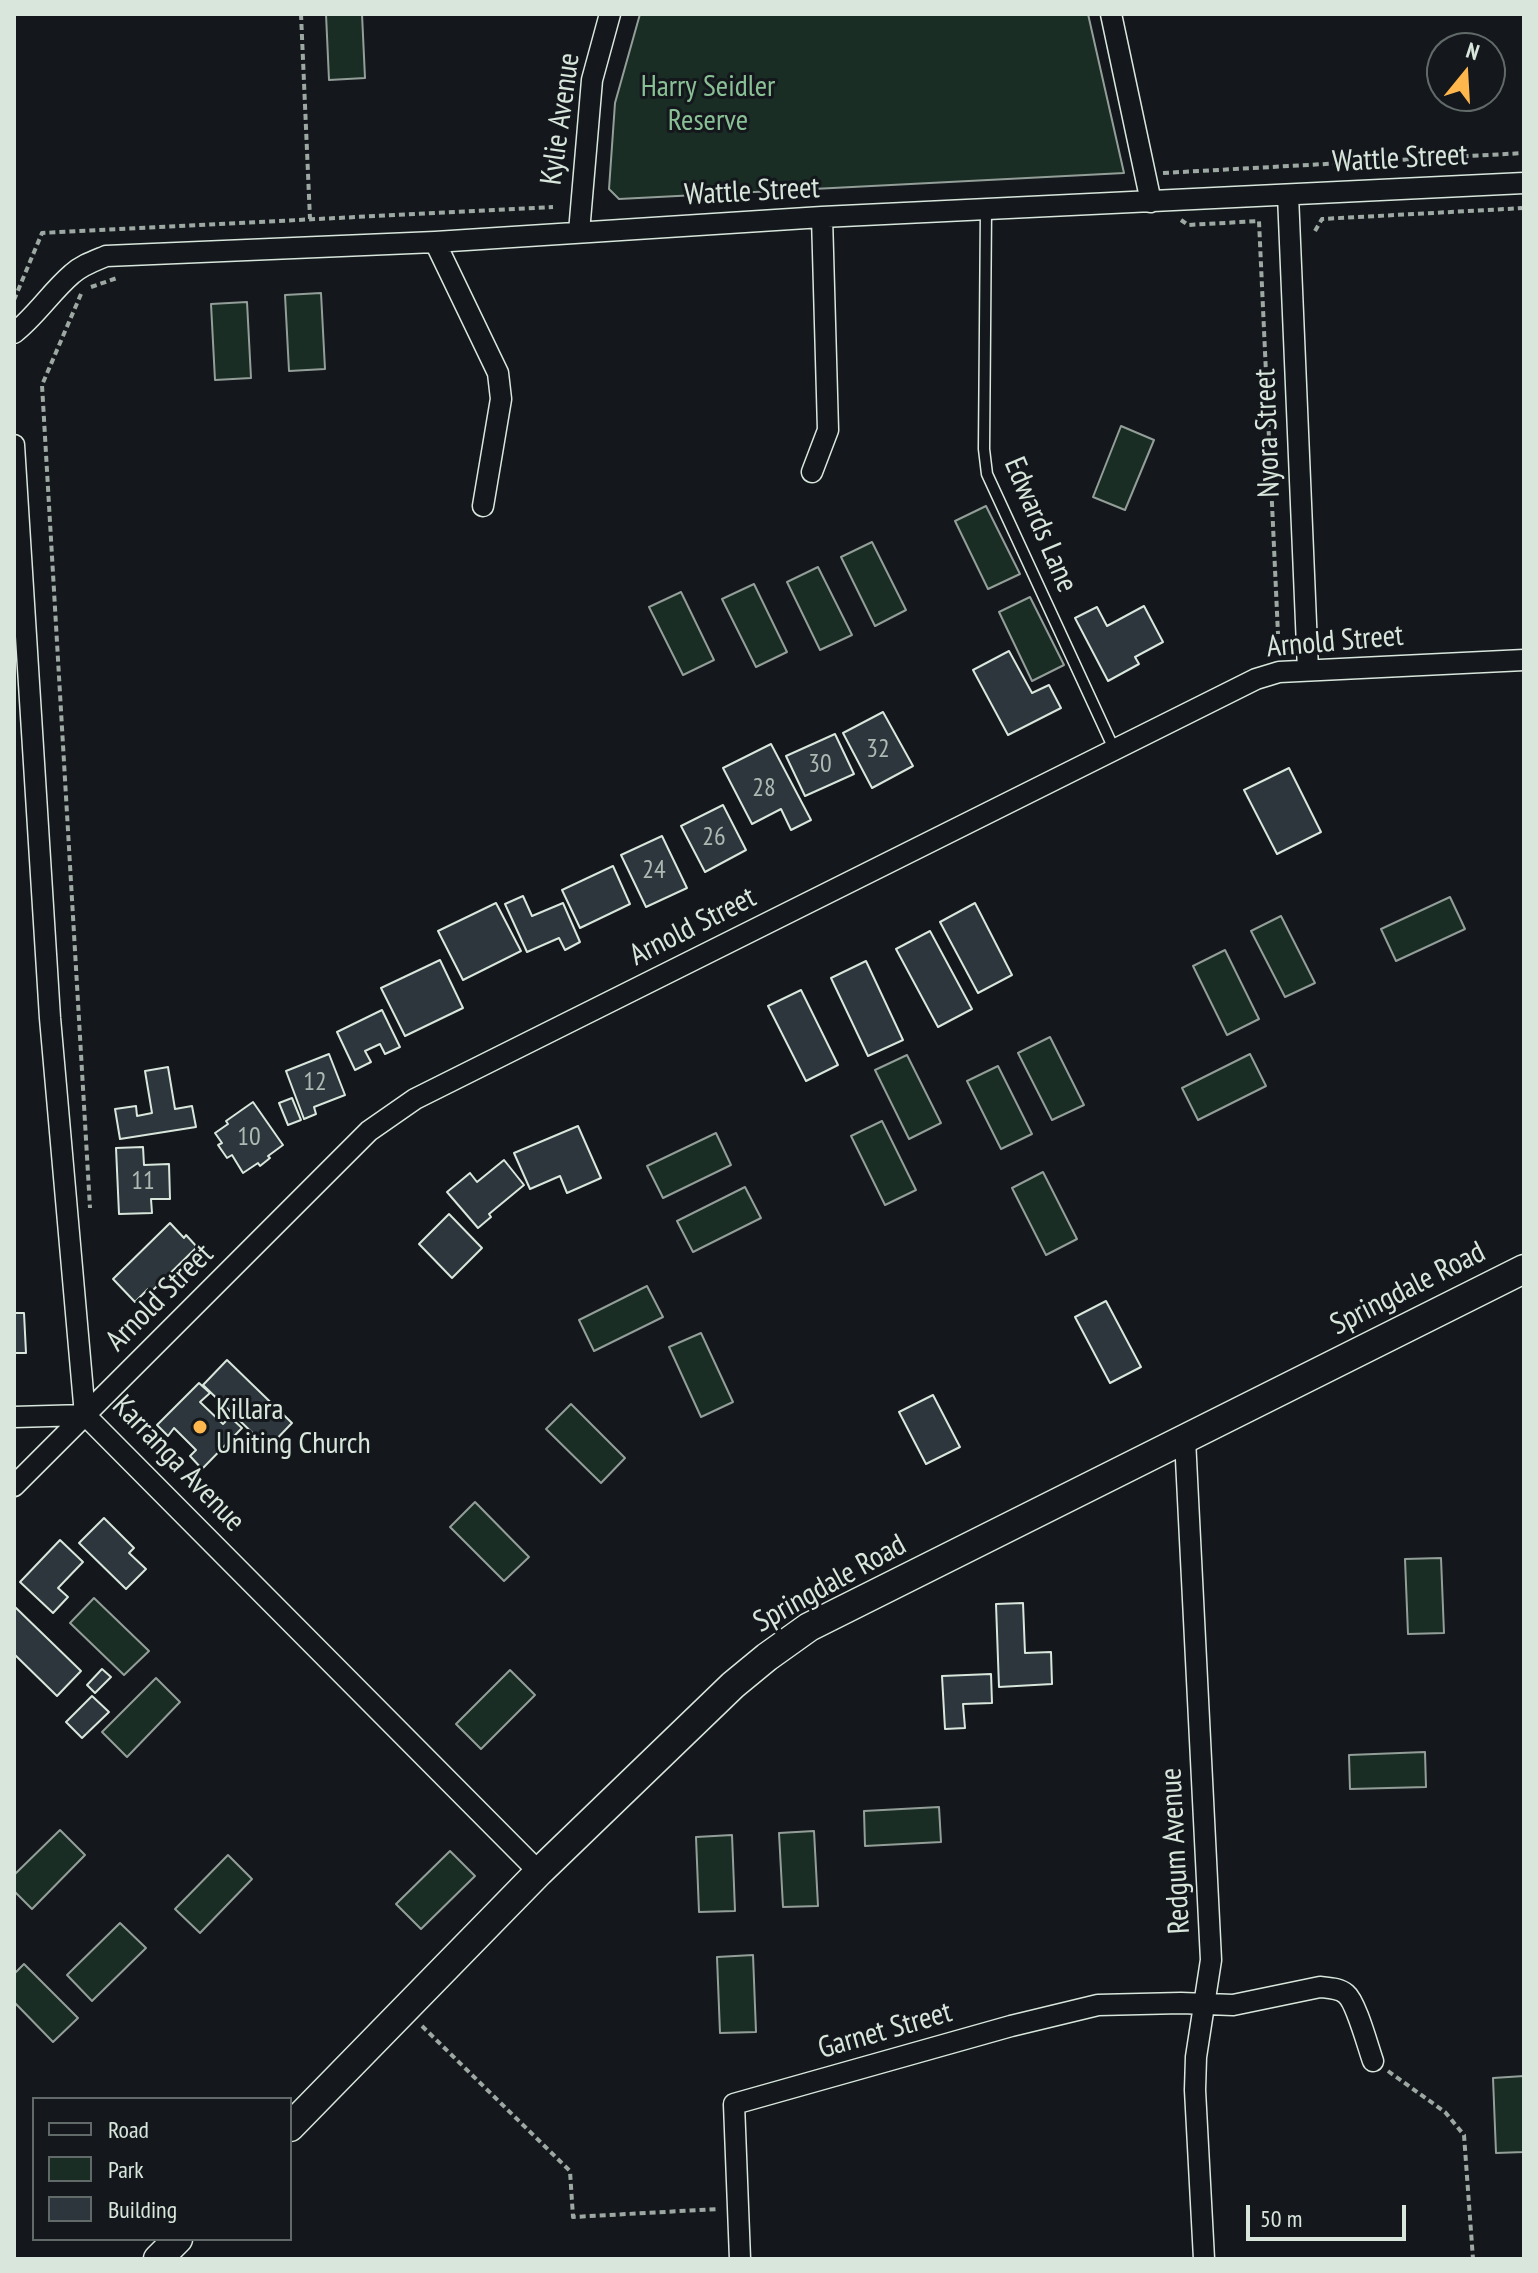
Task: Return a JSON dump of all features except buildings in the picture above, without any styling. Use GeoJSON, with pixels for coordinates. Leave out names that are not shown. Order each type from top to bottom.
{"type":"FeatureCollection","features":[{"type":"Feature","properties":{"kind":"main road","name":"Springdale Road"},"geometry":{"type":"LineString","coordinates":[[292,2125],[539,1872],[733,1685],[809,1627],[1524,1269]]}},
{"type":"Feature","properties":{"kind":"main road"},"geometry":{"type":"LineString","coordinates":[[158,2259],[176,2241]]}},
{"type":"Feature","properties":{"kind":"street","name":"Kylie Avenue"},"geometry":{"type":"LineString","coordinates":[[579,232],[592,80],[610,14]]}},
{"type":"Feature","properties":{"kind":"street"},"geometry":{"type":"LineString","coordinates":[[1111,14],[1151,202]]}},
{"type":"Feature","properties":{"kind":"street","name":"Wattle Street"},"geometry":{"type":"LineString","coordinates":[[14,333],[28,322],[72,273],[106,256],[435,242],[822,217],[1524,183]]}},
{"type":"Feature","properties":{"kind":"street","name":"Nyora Street"},"geometry":{"type":"LineString","coordinates":[[1288,195],[1308,670]]}},
{"type":"Feature","properties":{"kind":"street"},"geometry":{"type":"LineString","coordinates":[[812,472],[828,430],[822,217]]}},
{"type":"Feature","properties":{"kind":"street"},"geometry":{"type":"LineString","coordinates":[[435,242],[498,373],[501,399],[483,506]]}},
{"type":"Feature","properties":{"kind":"street","name":"Karranga Avenue"},"geometry":{"type":"LineString","coordinates":[[14,445],[50,1018],[85,1415],[539,1872]]}},
{"type":"Feature","properties":{"kind":"street","name":"Arnold Street"},"geometry":{"type":"LineString","coordinates":[[14,1486],[369,1131],[415,1099],[1256,679],[1279,672],[1524,660]]}},
{"type":"Feature","properties":{"kind":"street"},"geometry":{"type":"LineString","coordinates":[[14,1417],[85,1415]]}},
{"type":"Feature","properties":{"kind":"street","name":"Redgum Avenue"},"geometry":{"type":"LineString","coordinates":[[1185,1439],[1211,1960],[1196,2057],[1195,2090],[1204,2259]]}},
{"type":"Feature","properties":{"kind":"street"},"geometry":{"type":"LineString","coordinates":[[1206,2004],[1233,2005],[1306,1989],[1334,1989],[1345,1993],[1352,2002],[1373,2061]]}},
{"type":"Feature","properties":{"kind":"street","name":"Garnet Street"},"geometry":{"type":"LineString","coordinates":[[740,2259],[734,2104],[1011,2026],[1098,2005],[1206,2004]]}},
{"type":"Feature","properties":{"kind":"lane","name":"Edwards Lane"},"geometry":{"type":"LineString","coordinates":[[986,209],[984,449],[987,474],[1114,749]]}},
{"type":"Feature","properties":{"kind":"path"},"geometry":{"type":"LineString","coordinates":[[301,14],[310,219]]}},
{"type":"Feature","properties":{"kind":"path"},"geometry":{"type":"LineString","coordinates":[[1161,173],[1524,153]]}},
{"type":"Feature","properties":{"kind":"path"},"geometry":{"type":"LineString","coordinates":[[14,300],[42,233],[553,207]]}},
{"type":"Feature","properties":{"kind":"path"},"geometry":{"type":"LineString","coordinates":[[1315,231],[1322,219],[1524,208]]}},
{"type":"Feature","properties":{"kind":"path"},"geometry":{"type":"LineString","coordinates":[[1259,221],[1278,634]]}},
{"type":"Feature","properties":{"kind":"path"},"geometry":{"type":"LineString","coordinates":[[90,1219],[42,385],[82,291],[113,278],[129,277]]}},
{"type":"Feature","properties":{"kind":"path"},"geometry":{"type":"LineString","coordinates":[[406,2010],[570,2171],[573,2217],[738,2208]]}},
{"type":"Feature","properties":{"kind":"path"},"geometry":{"type":"LineString","coordinates":[[1373,2061],[1445,2112],[1464,2135],[1473,2259]]}},
{"type":"Feature","properties":{"kind":"green space"},"geometry":{"type":"Polygon","coordinates":[[[326,14],[362,14],[365,78],[329,80],[326,14]]]}},
{"type":"Feature","properties":{"kind":"green space","name":"Harry Seidler Reserve"},"geometry":{"type":"Polygon","coordinates":[[[640,14],[1088,14],[1124,173],[619,199],[609,189],[615,103],[640,14]]]}},
{"type":"Feature","properties":{"kind":"green space"},"geometry":{"type":"Polygon","coordinates":[[[321,293],[325,369],[289,371],[285,295],[321,293]]]}},
{"type":"Feature","properties":{"kind":"green space"},"geometry":{"type":"Polygon","coordinates":[[[247,302],[251,378],[215,380],[211,304],[247,302]]]}},
{"type":"Feature","properties":{"kind":"green space"},"geometry":{"type":"Polygon","coordinates":[[[1121,426],[1154,440],[1125,510],[1093,497],[1121,426]]]}},
{"type":"Feature","properties":{"kind":"green space"},"geometry":{"type":"Polygon","coordinates":[[[986,506],[1020,574],[988,589],[955,521],[986,506]]]}},
{"type":"Feature","properties":{"kind":"green space"},"geometry":{"type":"Polygon","coordinates":[[[872,542],[906,610],[875,626],[841,557],[872,542]]]}},
{"type":"Feature","properties":{"kind":"green space"},"geometry":{"type":"Polygon","coordinates":[[[818,567],[852,635],[820,650],[787,582],[818,567]]]}},
{"type":"Feature","properties":{"kind":"green space"},"geometry":{"type":"Polygon","coordinates":[[[754,584],[787,652],[756,667],[722,599],[754,584]]]}},
{"type":"Feature","properties":{"kind":"green space"},"geometry":{"type":"Polygon","coordinates":[[[681,592],[714,660],[683,675],[649,607],[681,592]]]}},
{"type":"Feature","properties":{"kind":"green space"},"geometry":{"type":"Polygon","coordinates":[[[1030,597],[1064,665],[1032,681],[999,612],[1030,597]]]}},
{"type":"Feature","properties":{"kind":"green space"},"geometry":{"type":"Polygon","coordinates":[[[1450,897],[1465,929],[1396,961],[1381,929],[1450,897]]]}},
{"type":"Feature","properties":{"kind":"green space"},"geometry":{"type":"Polygon","coordinates":[[[1281,916],[1315,983],[1285,997],[1251,931],[1281,916]]]}},
{"type":"Feature","properties":{"kind":"green space"},"geometry":{"type":"Polygon","coordinates":[[[1225,950],[1259,1019],[1227,1035],[1193,966],[1225,950]]]}},
{"type":"Feature","properties":{"kind":"green space"},"geometry":{"type":"Polygon","coordinates":[[[1050,1037],[1084,1105],[1052,1120],[1018,1053],[1050,1037]]]}},
{"type":"Feature","properties":{"kind":"green space"},"geometry":{"type":"Polygon","coordinates":[[[1250,1054],[1266,1086],[1198,1120],[1182,1088],[1250,1054]]]}},
{"type":"Feature","properties":{"kind":"green space"},"geometry":{"type":"Polygon","coordinates":[[[907,1055],[941,1123],[909,1139],[875,1070],[907,1055]]]}},
{"type":"Feature","properties":{"kind":"green space"},"geometry":{"type":"Polygon","coordinates":[[[998,1066],[1032,1134],[1001,1149],[967,1081],[998,1066]]]}},
{"type":"Feature","properties":{"kind":"green space"},"geometry":{"type":"Polygon","coordinates":[[[882,1121],[916,1190],[885,1205],[851,1136],[882,1121]]]}},
{"type":"Feature","properties":{"kind":"green space"},"geometry":{"type":"Polygon","coordinates":[[[716,1133],[731,1165],[663,1198],[647,1166],[716,1133]]]}},
{"type":"Feature","properties":{"kind":"green space"},"geometry":{"type":"Polygon","coordinates":[[[1043,1172],[1077,1239],[1046,1255],[1012,1188],[1043,1172]]]}},
{"type":"Feature","properties":{"kind":"green space"},"geometry":{"type":"Polygon","coordinates":[[[745,1187],[761,1218],[693,1252],[677,1221],[745,1187]]]}},
{"type":"Feature","properties":{"kind":"green space"},"geometry":{"type":"Polygon","coordinates":[[[647,1286],[663,1317],[594,1351],[579,1320],[647,1286]]]}},
{"type":"Feature","properties":{"kind":"green space"},"geometry":{"type":"Polygon","coordinates":[[[701,1333],[733,1402],[701,1417],[669,1347],[701,1333]]]}},
{"type":"Feature","properties":{"kind":"green space"},"geometry":{"type":"Polygon","coordinates":[[[571,1404],[625,1458],[601,1483],[546,1429],[571,1404]]]}},
{"type":"Feature","properties":{"kind":"green space"},"geometry":{"type":"Polygon","coordinates":[[[475,1502],[529,1557],[504,1581],[450,1527],[475,1502]]]}},
{"type":"Feature","properties":{"kind":"green space"},"geometry":{"type":"Polygon","coordinates":[[[1441,1558],[1444,1633],[1408,1634],[1405,1559],[1441,1558]]]}},
{"type":"Feature","properties":{"kind":"green space"},"geometry":{"type":"Polygon","coordinates":[[[94,1598],[149,1651],[124,1675],[70,1623],[94,1598]]]}},
{"type":"Feature","properties":{"kind":"green space"},"geometry":{"type":"Polygon","coordinates":[[[510,1670],[535,1695],[481,1749],[456,1724],[510,1670]]]}},
{"type":"Feature","properties":{"kind":"green space"},"geometry":{"type":"Polygon","coordinates":[[[156,1678],[180,1702],[127,1757],[102,1732],[156,1678]]]}},
{"type":"Feature","properties":{"kind":"green space"},"geometry":{"type":"Polygon","coordinates":[[[1425,1752],[1426,1787],[1350,1789],[1349,1755],[1425,1752]]]}},
{"type":"Feature","properties":{"kind":"green space"},"geometry":{"type":"Polygon","coordinates":[[[939,1807],[941,1842],[865,1846],[864,1811],[939,1807]]]}},
{"type":"Feature","properties":{"kind":"green space"},"geometry":{"type":"Polygon","coordinates":[[[60,1830],[85,1855],[32,1909],[14,1891],[14,1875],[60,1830]]]}},
{"type":"Feature","properties":{"kind":"green space"},"geometry":{"type":"Polygon","coordinates":[[[814,1831],[818,1906],[783,1907],[779,1833],[814,1831]]]}},
{"type":"Feature","properties":{"kind":"green space"},"geometry":{"type":"Polygon","coordinates":[[[732,1835],[735,1911],[699,1912],[696,1837],[732,1835]]]}},
{"type":"Feature","properties":{"kind":"green space"},"geometry":{"type":"Polygon","coordinates":[[[450,1851],[475,1876],[421,1929],[396,1904],[450,1851]]]}},
{"type":"Feature","properties":{"kind":"green space"},"geometry":{"type":"Polygon","coordinates":[[[228,1855],[252,1879],[200,1933],[175,1909],[228,1855]]]}},
{"type":"Feature","properties":{"kind":"green space"},"geometry":{"type":"Polygon","coordinates":[[[120,1923],[146,1948],[92,2001],[67,1975],[120,1923]]]}},
{"type":"Feature","properties":{"kind":"green space"},"geometry":{"type":"Polygon","coordinates":[[[753,1955],[756,2032],[720,2033],[717,1957],[753,1955]]]}},
{"type":"Feature","properties":{"kind":"green space"},"geometry":{"type":"Polygon","coordinates":[[[24,1964],[78,2018],[53,2042],[14,2002],[14,1974],[24,1964]]]}},
{"type":"Feature","properties":{"kind":"green space"},"geometry":{"type":"Polygon","coordinates":[[[1524,2076],[1524,2152],[1496,2153],[1493,2078],[1524,2076]]]}},
{"type":"Feature","properties":{"kind":"place","name":"Killara Uniting Church"},"geometry":{"type":"Point","coordinates":[200,1427]}}]}
